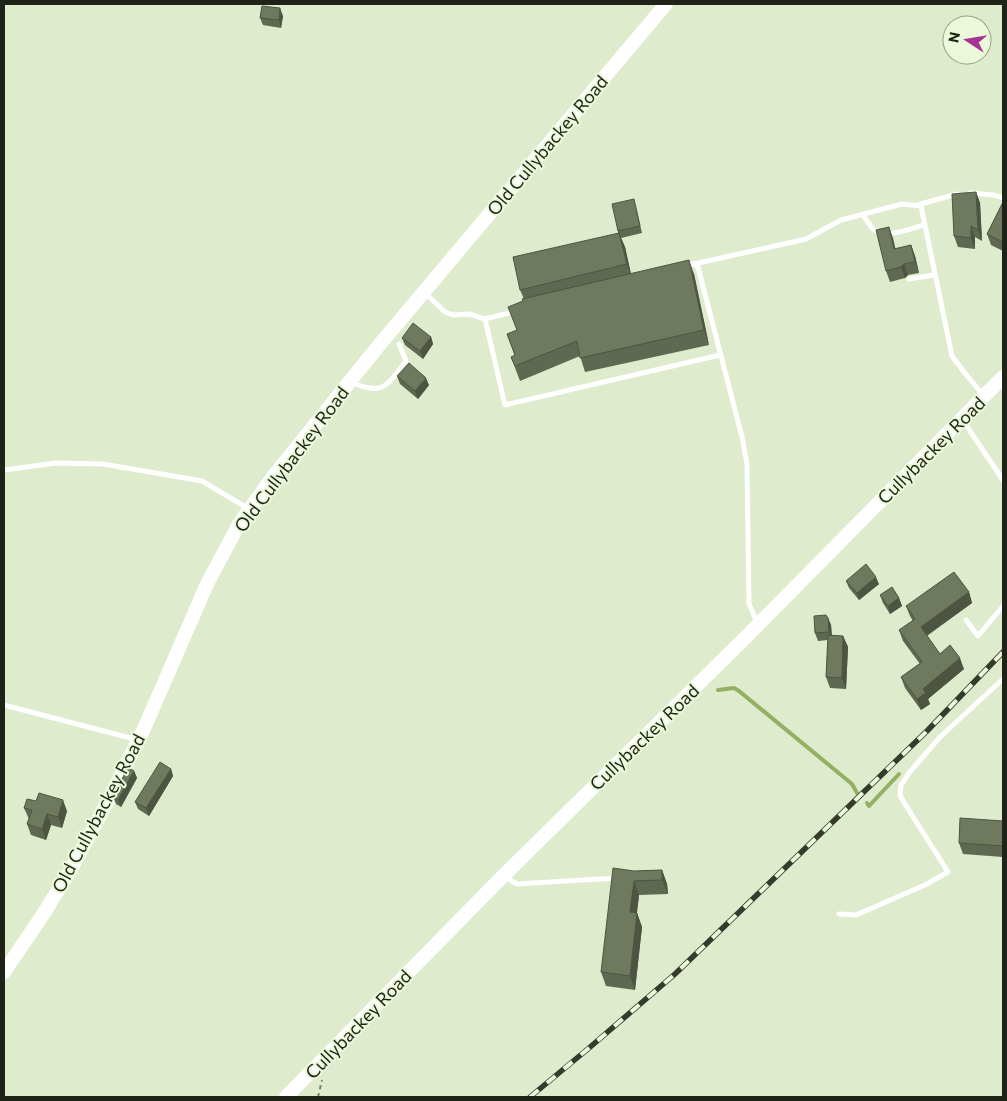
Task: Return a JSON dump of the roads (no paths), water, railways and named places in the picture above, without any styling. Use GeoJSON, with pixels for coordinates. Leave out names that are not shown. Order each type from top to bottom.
{"type":"FeatureCollection","features":[{"type":"Feature","properties":{"kind":"street","name":"Old Cullybackey Road"},"geometry":{"type":"LineString","coordinates":[[4,972],[70,871],[138,740],[207,584],[239,524],[272,478],[349,382],[666,4]]}},
{"type":"Feature","properties":{"kind":"street","name":"Cullybackey Road"},"geometry":{"type":"LineString","coordinates":[[286,1097],[503,876],[758,625],[1003,377]]}},
{"type":"Feature","properties":{"kind":"lane"},"geometry":{"type":"LineString","coordinates":[[916,205],[965,193],[994,195],[1003,198]]}},
{"type":"Feature","properties":{"kind":"lane"},"geometry":{"type":"LineString","coordinates":[[680,266],[806,239],[841,220],[902,204],[921,206],[952,356],[984,396]]}},
{"type":"Feature","properties":{"kind":"lane"},"geometry":{"type":"LineString","coordinates":[[863,214],[872,228],[880,233],[888,234],[924,225]]}},
{"type":"Feature","properties":{"kind":"lane"},"geometry":{"type":"LineString","coordinates":[[694,264],[698,267],[738,419],[747,464],[749,604],[758,625]]}},
{"type":"Feature","properties":{"kind":"lane"},"geometry":{"type":"LineString","coordinates":[[909,279],[934,274]]}},
{"type":"Feature","properties":{"kind":"lane"},"geometry":{"type":"LineString","coordinates":[[424,291],[445,312],[453,314],[470,314],[485,319],[523,310]]}},
{"type":"Feature","properties":{"kind":"lane"},"geometry":{"type":"LineString","coordinates":[[485,319],[505,405],[720,355]]}},
{"type":"Feature","properties":{"kind":"lane"},"geometry":{"type":"LineString","coordinates":[[349,382],[370,389],[380,389],[389,383],[406,361],[399,344]]}},
{"type":"Feature","properties":{"kind":"lane"},"geometry":{"type":"LineString","coordinates":[[962,419],[1003,480]]}},
{"type":"Feature","properties":{"kind":"lane"},"geometry":{"type":"LineString","coordinates":[[4,470],[56,463],[103,464],[202,481],[250,509]]}},
{"type":"Feature","properties":{"kind":"lane"},"geometry":{"type":"LineString","coordinates":[[966,620],[978,636],[1003,606]]}},
{"type":"Feature","properties":{"kind":"lane"},"geometry":{"type":"LineString","coordinates":[[839,914],[856,915],[925,885],[948,872],[904,804],[900,795],[901,785],[940,737],[1003,679]]}},
{"type":"Feature","properties":{"kind":"lane"},"geometry":{"type":"LineString","coordinates":[[4,705],[138,740]]}},
{"type":"Feature","properties":{"kind":"lane"},"geometry":{"type":"LineString","coordinates":[[503,876],[517,884],[625,877]]}},
{"type":"Feature","properties":{"kind":"waterway"},"geometry":{"type":"LineString","coordinates":[[718,690],[734,688],[739,691],[852,784],[857,793]]}},
{"type":"Feature","properties":{"kind":"waterway"},"geometry":{"type":"LineString","coordinates":[[867,803],[869,806],[899,774]]}},
{"type":"Feature","properties":{"kind":"railway"},"geometry":{"type":"LineString","coordinates":[[530,1097],[675,974],[927,731],[1003,652]]}}]}
